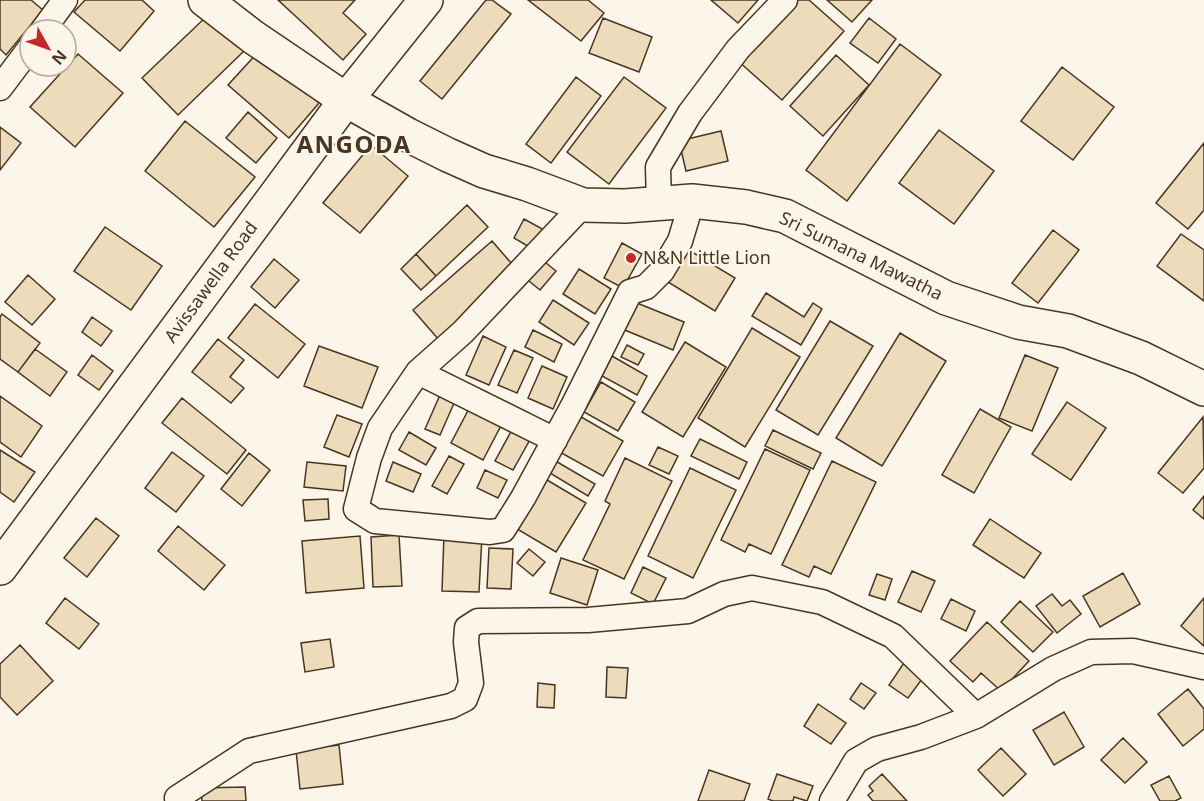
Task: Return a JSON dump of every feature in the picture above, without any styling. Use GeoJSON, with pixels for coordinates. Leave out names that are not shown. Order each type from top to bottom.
{"type":"FeatureCollection","features":[{"type":"Feature","properties":{"kind":"main road","name":"Sri Sumana Mawatha"},"geometry":{"type":"LineString","coordinates":[[205,0],[346,100],[408,135],[484,171],[583,205],[626,207],[692,201],[746,207],[785,216],[946,298],[1018,322],[1068,331],[1141,358],[1204,389]]}},
{"type":"Feature","properties":{"kind":"main road","name":"Avissawella Road"},"geometry":{"type":"LineString","coordinates":[[0,568],[346,100],[426,0]]}},
{"type":"Feature","properties":{"kind":"street"},"geometry":{"type":"LineString","coordinates":[[52,18],[65,0]]}},
{"type":"Feature","properties":{"kind":"street"},"geometry":{"type":"LineString","coordinates":[[659,203],[658,167],[690,113],[738,49],[785,0]]}},
{"type":"Feature","properties":{"kind":"street"},"geometry":{"type":"LineString","coordinates":[[0,88],[18,64]]}},
{"type":"Feature","properties":{"kind":"street"},"geometry":{"type":"LineString","coordinates":[[583,205],[463,332],[418,372],[380,428],[369,458],[356,509],[375,521],[490,532],[503,530],[555,440],[630,292],[645,287],[662,271],[680,242],[692,201]]}},
{"type":"Feature","properties":{"kind":"street"},"geometry":{"type":"LineString","coordinates":[[418,372],[555,440]]}},
{"type":"Feature","properties":{"kind":"street"},"geometry":{"type":"LineString","coordinates":[[177,798],[249,751],[451,706],[465,699],[471,683],[466,642],[467,628],[478,621],[588,620],[688,611],[724,594],[752,588],[822,602],[893,636],[976,716]]}},
{"type":"Feature","properties":{"kind":"street"},"geometry":{"type":"LineString","coordinates":[[832,801],[856,761],[877,749],[921,737],[976,716],[1053,669],[1091,652],[1133,651],[1204,667]]}},
{"type":"Feature","properties":{"kind":"building"},"geometry":{"type":"Polygon","coordinates":[[[0,0],[31,0],[43,10],[36,18],[18,18],[18,40],[6,55],[0,49],[0,0]]]}},
{"type":"Feature","properties":{"kind":"building"},"geometry":{"type":"Polygon","coordinates":[[[85,0],[142,0],[154,11],[120,51],[74,12],[85,0]]]}},
{"type":"Feature","properties":{"kind":"building"},"geometry":{"type":"Polygon","coordinates":[[[278,0],[355,0],[343,13],[366,34],[343,60],[278,0]]]}},
{"type":"Feature","properties":{"kind":"building"},"geometry":{"type":"Polygon","coordinates":[[[486,0],[492,0],[511,14],[442,99],[420,81],[486,0]]]}},
{"type":"Feature","properties":{"kind":"building"},"geometry":{"type":"Polygon","coordinates":[[[528,0],[588,0],[604,13],[581,41],[528,0]]]}},
{"type":"Feature","properties":{"kind":"building"},"geometry":{"type":"Polygon","coordinates":[[[711,0],[758,0],[738,23],[711,0]]]}},
{"type":"Feature","properties":{"kind":"building"},"geometry":{"type":"Polygon","coordinates":[[[793,0],[809,0],[844,31],[782,100],[738,61],[793,0]]]}},
{"type":"Feature","properties":{"kind":"building"},"geometry":{"type":"Polygon","coordinates":[[[827,0],[872,0],[852,22],[827,0]]]}},
{"type":"Feature","properties":{"kind":"building"},"geometry":{"type":"Polygon","coordinates":[[[209,14],[244,51],[178,115],[142,78],[209,14]]]}},
{"type":"Feature","properties":{"kind":"building"},"geometry":{"type":"Polygon","coordinates":[[[603,18],[652,37],[639,72],[589,53],[603,18]]]}},
{"type":"Feature","properties":{"kind":"building"},"geometry":{"type":"Polygon","coordinates":[[[869,18],[896,39],[878,63],[850,43],[869,18]]]}},
{"type":"Feature","properties":{"kind":"building"},"geometry":{"type":"Polygon","coordinates":[[[900,44],[941,75],[847,201],[806,170],[900,44]]]}},
{"type":"Feature","properties":{"kind":"building"},"geometry":{"type":"Polygon","coordinates":[[[259,51],[319,103],[289,138],[228,85],[259,51]]]}},
{"type":"Feature","properties":{"kind":"building"},"geometry":{"type":"Polygon","coordinates":[[[78,54],[123,93],[75,147],[30,107],[56,78],[78,78],[78,54]]]}},
{"type":"Feature","properties":{"kind":"building"},"geometry":{"type":"Polygon","coordinates":[[[836,55],[869,85],[823,136],[790,106],[836,55]]]}},
{"type":"Feature","properties":{"kind":"building"},"geometry":{"type":"Polygon","coordinates":[[[1062,67],[1114,107],[1073,160],[1021,121],[1062,67]]]}},
{"type":"Feature","properties":{"kind":"building"},"geometry":{"type":"Polygon","coordinates":[[[576,77],[601,96],[551,163],[526,144],[576,77]]]}},
{"type":"Feature","properties":{"kind":"building"},"geometry":{"type":"Polygon","coordinates":[[[624,77],[666,108],[609,184],[567,152],[624,77]]]}},
{"type":"Feature","properties":{"kind":"building"},"geometry":{"type":"Polygon","coordinates":[[[248,112],[277,138],[256,163],[226,138],[248,112]]]}},
{"type":"Feature","properties":{"kind":"building"},"geometry":{"type":"Polygon","coordinates":[[[185,121],[255,177],[214,227],[145,171],[185,121]]]}},
{"type":"Feature","properties":{"kind":"building"},"geometry":{"type":"Polygon","coordinates":[[[0,127],[21,143],[0,170],[0,127]]]}},
{"type":"Feature","properties":{"kind":"building"},"geometry":{"type":"Polygon","coordinates":[[[939,130],[994,171],[954,224],[899,183],[939,130]]]}},
{"type":"Feature","properties":{"kind":"building"},"geometry":{"type":"Polygon","coordinates":[[[721,131],[728,161],[686,171],[679,141],[721,131]]]}},
{"type":"Feature","properties":{"kind":"building"},"geometry":{"type":"Polygon","coordinates":[[[1204,143],[1204,210],[1188,229],[1156,203],[1204,143]]]}},
{"type":"Feature","properties":{"kind":"building"},"geometry":{"type":"Polygon","coordinates":[[[371,145],[408,176],[360,233],[323,203],[371,145]]]}},
{"type":"Feature","properties":{"kind":"building"},"geometry":{"type":"Polygon","coordinates":[[[467,205],[488,227],[436,276],[416,254],[467,205]]]}},
{"type":"Feature","properties":{"kind":"building"},"geometry":{"type":"Polygon","coordinates":[[[524,219],[546,231],[536,251],[514,238],[524,219]]]}},
{"type":"Feature","properties":{"kind":"building"},"geometry":{"type":"Polygon","coordinates":[[[105,227],[162,266],[131,310],[74,271],[105,227]]]}},
{"type":"Feature","properties":{"kind":"building"},"geometry":{"type":"Polygon","coordinates":[[[1053,230],[1079,250],[1038,303],[1012,283],[1053,230]]]}},
{"type":"Feature","properties":{"kind":"building"},"geometry":{"type":"Polygon","coordinates":[[[1181,234],[1204,250],[1204,301],[1157,266],[1181,234]]]}},
{"type":"Feature","properties":{"kind":"building"},"geometry":{"type":"Polygon","coordinates":[[[492,241],[518,271],[439,340],[413,310],[492,241]]]}},
{"type":"Feature","properties":{"kind":"building"},"geometry":{"type":"Polygon","coordinates":[[[622,243],[642,254],[623,288],[604,278],[622,243]]]}},
{"type":"Feature","properties":{"kind":"building"},"geometry":{"type":"Polygon","coordinates":[[[687,249],[735,278],[715,311],[668,282],[687,249]]]}},
{"type":"Feature","properties":{"kind":"building"},"geometry":{"type":"Polygon","coordinates":[[[416,254],[436,276],[421,290],[401,269],[416,254]]]}},
{"type":"Feature","properties":{"kind":"building"},"geometry":{"type":"Polygon","coordinates":[[[540,258],[556,271],[540,290],[524,277],[540,258]]]}},
{"type":"Feature","properties":{"kind":"building"},"geometry":{"type":"Polygon","coordinates":[[[274,259],[299,280],[275,308],[251,287],[274,259]]]}},
{"type":"Feature","properties":{"kind":"building"},"geometry":{"type":"Polygon","coordinates":[[[579,269],[611,289],[595,314],[563,294],[579,269]]]}},
{"type":"Feature","properties":{"kind":"building"},"geometry":{"type":"Polygon","coordinates":[[[28,275],[55,299],[32,325],[5,302],[28,275]]]}},
{"type":"Feature","properties":{"kind":"building"},"geometry":{"type":"Polygon","coordinates":[[[766,293],[804,317],[813,303],[822,309],[801,345],[752,316],[766,293]]]}},
{"type":"Feature","properties":{"kind":"building"},"geometry":{"type":"Polygon","coordinates":[[[553,300],[589,323],[574,345],[539,322],[553,300]]]}},
{"type":"Feature","properties":{"kind":"building"},"geometry":{"type":"Polygon","coordinates":[[[632,301],[684,322],[673,350],[620,328],[632,301]]]}},
{"type":"Feature","properties":{"kind":"building"},"geometry":{"type":"Polygon","coordinates":[[[255,304],[305,344],[278,378],[228,338],[255,304]]]}},
{"type":"Feature","properties":{"kind":"building"},"geometry":{"type":"Polygon","coordinates":[[[2,314],[40,343],[18,372],[0,359],[0,317],[2,314]]]}},
{"type":"Feature","properties":{"kind":"building"},"geometry":{"type":"Polygon","coordinates":[[[92,317],[112,331],[101,346],[82,332],[92,317]]]}},
{"type":"Feature","properties":{"kind":"building"},"geometry":{"type":"Polygon","coordinates":[[[830,321],[873,346],[818,435],[776,410],[830,321]]]}},
{"type":"Feature","properties":{"kind":"building"},"geometry":{"type":"Polygon","coordinates":[[[752,328],[800,357],[745,447],[698,418],[752,328]]]}},
{"type":"Feature","properties":{"kind":"building"},"geometry":{"type":"Polygon","coordinates":[[[533,330],[562,344],[554,362],[525,347],[533,330]]]}},
{"type":"Feature","properties":{"kind":"building"},"geometry":{"type":"Polygon","coordinates":[[[900,333],[946,361],[882,466],[836,438],[900,333]]]}},
{"type":"Feature","properties":{"kind":"building"},"geometry":{"type":"Polygon","coordinates":[[[483,336],[506,347],[489,385],[466,375],[483,336]]]}},
{"type":"Feature","properties":{"kind":"building"},"geometry":{"type":"Polygon","coordinates":[[[218,339],[244,360],[230,377],[244,388],[231,403],[192,372],[218,339]]]}},
{"type":"Feature","properties":{"kind":"building"},"geometry":{"type":"Polygon","coordinates":[[[685,342],[726,367],[683,437],[642,412],[685,342]]]}},
{"type":"Feature","properties":{"kind":"building"},"geometry":{"type":"Polygon","coordinates":[[[627,345],[644,354],[638,365],[621,357],[627,345]]]}},
{"type":"Feature","properties":{"kind":"building"},"geometry":{"type":"Polygon","coordinates":[[[319,346],[378,367],[362,408],[304,386],[319,346]]]}},
{"type":"Feature","properties":{"kind":"building"},"geometry":{"type":"Polygon","coordinates":[[[35,349],[67,372],[50,396],[18,372],[35,349]]]}},
{"type":"Feature","properties":{"kind":"building"},"geometry":{"type":"Polygon","coordinates":[[[514,350],[533,358],[517,393],[498,385],[514,350]]]}},
{"type":"Feature","properties":{"kind":"building"},"geometry":{"type":"Polygon","coordinates":[[[92,355],[113,371],[99,390],[78,375],[92,355]]]}},
{"type":"Feature","properties":{"kind":"building"},"geometry":{"type":"Polygon","coordinates":[[[1025,355],[1058,368],[1032,431],[999,418],[1025,355]]]}},
{"type":"Feature","properties":{"kind":"building"},"geometry":{"type":"Polygon","coordinates":[[[612,356],[647,376],[637,395],[602,376],[612,356]]]}},
{"type":"Feature","properties":{"kind":"building"},"geometry":{"type":"Polygon","coordinates":[[[542,366],[567,377],[553,409],[528,398],[542,366]]]}},
{"type":"Feature","properties":{"kind":"building"},"geometry":{"type":"Polygon","coordinates":[[[601,382],[635,402],[618,431],[584,412],[601,382]]]}},
{"type":"Feature","properties":{"kind":"building"},"geometry":{"type":"Polygon","coordinates":[[[440,395],[455,401],[440,435],[425,429],[440,395]]]}},
{"type":"Feature","properties":{"kind":"building"},"geometry":{"type":"Polygon","coordinates":[[[0,396],[42,426],[21,457],[0,442],[0,396]]]}},
{"type":"Feature","properties":{"kind":"building"},"geometry":{"type":"Polygon","coordinates":[[[182,398],[246,450],[227,474],[162,423],[182,398]]]}},
{"type":"Feature","properties":{"kind":"building"},"geometry":{"type":"Polygon","coordinates":[[[1067,402],[1106,428],[1071,480],[1032,454],[1067,402]]]}},
{"type":"Feature","properties":{"kind":"building"},"geometry":{"type":"Polygon","coordinates":[[[472,403],[504,420],[483,460],[451,443],[472,403]]]}},
{"type":"Feature","properties":{"kind":"building"},"geometry":{"type":"Polygon","coordinates":[[[980,409],[1011,427],[974,493],[942,475],[980,409]]]}},
{"type":"Feature","properties":{"kind":"building"},"geometry":{"type":"Polygon","coordinates":[[[576,414],[623,441],[603,476],[556,450],[576,414]]]}},
{"type":"Feature","properties":{"kind":"building"},"geometry":{"type":"Polygon","coordinates":[[[337,415],[362,424],[349,457],[324,447],[337,415]]]}},
{"type":"Feature","properties":{"kind":"building"},"geometry":{"type":"Polygon","coordinates":[[[1203,417],[1204,468],[1183,493],[1158,473],[1203,417]]]}},
{"type":"Feature","properties":{"kind":"building"},"geometry":{"type":"Polygon","coordinates":[[[514,426],[532,436],[513,470],[495,461],[514,426]]]}},
{"type":"Feature","properties":{"kind":"building"},"geometry":{"type":"Polygon","coordinates":[[[773,430],[821,453],[813,469],[765,446],[773,430]]]}},
{"type":"Feature","properties":{"kind":"building"},"geometry":{"type":"Polygon","coordinates":[[[409,432],[436,448],[426,465],[399,450],[409,432]]]}},
{"type":"Feature","properties":{"kind":"building"},"geometry":{"type":"Polygon","coordinates":[[[700,439],[747,462],[739,479],[691,456],[700,439]]]}},
{"type":"Feature","properties":{"kind":"building"},"geometry":{"type":"Polygon","coordinates":[[[658,447],[678,456],[669,474],[649,465],[658,447]]]}},
{"type":"Feature","properties":{"kind":"building"},"geometry":{"type":"Polygon","coordinates":[[[765,449],[810,470],[771,554],[749,544],[745,552],[721,540],[765,449]]]}},
{"type":"Feature","properties":{"kind":"building"},"geometry":{"type":"Polygon","coordinates":[[[0,450],[35,472],[14,502],[0,492],[0,450]]]}},
{"type":"Feature","properties":{"kind":"building"},"geometry":{"type":"Polygon","coordinates":[[[172,452],[204,476],[176,512],[145,488],[172,452]]]}},
{"type":"Feature","properties":{"kind":"building"},"geometry":{"type":"Polygon","coordinates":[[[249,453],[270,470],[242,506],[221,489],[249,453]]]}},
{"type":"Feature","properties":{"kind":"building"},"geometry":{"type":"Polygon","coordinates":[[[449,456],[464,464],[447,494],[432,486],[449,456]]]}},
{"type":"Feature","properties":{"kind":"building"},"geometry":{"type":"Polygon","coordinates":[[[547,456],[595,484],[588,496],[540,467],[547,456]]]}},
{"type":"Feature","properties":{"kind":"building"},"geometry":{"type":"Polygon","coordinates":[[[625,458],[672,481],[624,579],[583,560],[610,504],[605,501],[625,458]]]}},
{"type":"Feature","properties":{"kind":"building"},"geometry":{"type":"Polygon","coordinates":[[[832,461],[876,482],[831,574],[814,566],[809,577],[782,565],[832,461]]]}},
{"type":"Feature","properties":{"kind":"building"},"geometry":{"type":"Polygon","coordinates":[[[307,462],[346,466],[343,491],[304,487],[307,462]]]}},
{"type":"Feature","properties":{"kind":"building"},"geometry":{"type":"Polygon","coordinates":[[[393,462],[421,474],[413,492],[386,481],[393,462]]]}},
{"type":"Feature","properties":{"kind":"building"},"geometry":{"type":"Polygon","coordinates":[[[690,468],[736,490],[693,578],[648,556],[690,468]]]}},
{"type":"Feature","properties":{"kind":"building"},"geometry":{"type":"Polygon","coordinates":[[[485,470],[507,480],[498,498],[477,488],[485,470]]]}},
{"type":"Feature","properties":{"kind":"building"},"geometry":{"type":"Polygon","coordinates":[[[542,477],[586,503],[556,552],[512,526],[542,477]]]}},
{"type":"Feature","properties":{"kind":"building"},"geometry":{"type":"Polygon","coordinates":[[[1204,496],[1204,519],[1193,510],[1204,496]]]}},
{"type":"Feature","properties":{"kind":"building"},"geometry":{"type":"Polygon","coordinates":[[[328,499],[329,519],[305,521],[303,500],[328,499]]]}},
{"type":"Feature","properties":{"kind":"building"},"geometry":{"type":"Polygon","coordinates":[[[96,518],[119,536],[87,577],[64,558],[96,518]]]}},
{"type":"Feature","properties":{"kind":"building"},"geometry":{"type":"Polygon","coordinates":[[[990,519],[1041,553],[1024,578],[973,545],[990,519]]]}},
{"type":"Feature","properties":{"kind":"building"},"geometry":{"type":"Polygon","coordinates":[[[178,526],[225,565],[204,590],[158,551],[178,526]]]}},
{"type":"Feature","properties":{"kind":"building"},"geometry":{"type":"Polygon","coordinates":[[[444,534],[482,536],[479,592],[442,591],[444,534]]]}},
{"type":"Feature","properties":{"kind":"building"},"geometry":{"type":"Polygon","coordinates":[[[399,535],[402,586],[373,587],[371,537],[399,535]]]}},
{"type":"Feature","properties":{"kind":"building"},"geometry":{"type":"Polygon","coordinates":[[[360,536],[364,588],[306,593],[302,541],[360,536]]]}},
{"type":"Feature","properties":{"kind":"building"},"geometry":{"type":"Polygon","coordinates":[[[489,548],[513,549],[511,589],[487,588],[489,548]]]}},
{"type":"Feature","properties":{"kind":"building"},"geometry":{"type":"Polygon","coordinates":[[[529,549],[545,562],[533,576],[517,563],[529,549]]]}},
{"type":"Feature","properties":{"kind":"building"},"geometry":{"type":"Polygon","coordinates":[[[561,558],[598,570],[587,605],[550,593],[561,558]]]}},
{"type":"Feature","properties":{"kind":"building"},"geometry":{"type":"Polygon","coordinates":[[[643,567],[666,578],[653,604],[631,593],[643,567]]]}},
{"type":"Feature","properties":{"kind":"building"},"geometry":{"type":"Polygon","coordinates":[[[912,571],[935,581],[921,612],[898,602],[912,571]]]}},
{"type":"Feature","properties":{"kind":"building"},"geometry":{"type":"Polygon","coordinates":[[[1123,573],[1140,604],[1100,627],[1083,596],[1123,573]]]}},
{"type":"Feature","properties":{"kind":"building"},"geometry":{"type":"Polygon","coordinates":[[[877,574],[892,579],[885,600],[869,595],[877,574]]]}},
{"type":"Feature","properties":{"kind":"building"},"geometry":{"type":"Polygon","coordinates":[[[1052,594],[1062,606],[1070,600],[1081,614],[1057,633],[1036,606],[1052,594]]]}},
{"type":"Feature","properties":{"kind":"building"},"geometry":{"type":"Polygon","coordinates":[[[65,598],[99,624],[79,649],[46,623],[65,598]]]}},
{"type":"Feature","properties":{"kind":"building"},"geometry":{"type":"Polygon","coordinates":[[[1204,598],[1204,646],[1181,626],[1204,598]]]}},
{"type":"Feature","properties":{"kind":"building"},"geometry":{"type":"Polygon","coordinates":[[[951,599],[975,611],[966,631],[941,619],[951,599]]]}},
{"type":"Feature","properties":{"kind":"building"},"geometry":{"type":"Polygon","coordinates":[[[1020,601],[1053,632],[1033,652],[1001,622],[1020,601]]]}},
{"type":"Feature","properties":{"kind":"building"},"geometry":{"type":"Polygon","coordinates":[[[987,622],[1029,661],[1001,691],[981,673],[973,682],[950,661],[987,622]]]}},
{"type":"Feature","properties":{"kind":"building"},"geometry":{"type":"Polygon","coordinates":[[[330,639],[334,667],[305,672],[301,643],[330,639]]]}},
{"type":"Feature","properties":{"kind":"building"},"geometry":{"type":"Polygon","coordinates":[[[20,645],[53,681],[17,715],[0,697],[0,664],[20,645]]]}},
{"type":"Feature","properties":{"kind":"building"},"geometry":{"type":"Polygon","coordinates":[[[908,657],[928,671],[908,698],[889,685],[908,657]]]}},
{"type":"Feature","properties":{"kind":"building"},"geometry":{"type":"Polygon","coordinates":[[[607,667],[628,668],[626,698],[606,697],[607,667]]]}},
{"type":"Feature","properties":{"kind":"building"},"geometry":{"type":"Polygon","coordinates":[[[538,683],[555,685],[554,708],[537,707],[538,683]]]}},
{"type":"Feature","properties":{"kind":"building"},"geometry":{"type":"Polygon","coordinates":[[[861,683],[876,693],[864,709],[850,699],[861,683]]]}},
{"type":"Feature","properties":{"kind":"building"},"geometry":{"type":"Polygon","coordinates":[[[1188,689],[1204,709],[1204,729],[1183,746],[1158,714],[1188,689]]]}},
{"type":"Feature","properties":{"kind":"building"},"geometry":{"type":"Polygon","coordinates":[[[818,704],[846,723],[831,744],[804,726],[818,704]]]}},
{"type":"Feature","properties":{"kind":"building"},"geometry":{"type":"Polygon","coordinates":[[[1064,712],[1084,747],[1054,765],[1033,730],[1064,712]]]}},
{"type":"Feature","properties":{"kind":"building"},"geometry":{"type":"Polygon","coordinates":[[[1123,738],[1147,762],[1125,783],[1101,760],[1123,738]]]}},
{"type":"Feature","properties":{"kind":"building"},"geometry":{"type":"Polygon","coordinates":[[[339,745],[343,784],[300,789],[296,750],[339,745]]]}},
{"type":"Feature","properties":{"kind":"building"},"geometry":{"type":"Polygon","coordinates":[[[1001,748],[1026,774],[1003,796],[978,770],[1001,748]]]}},
{"type":"Feature","properties":{"kind":"building"},"geometry":{"type":"Polygon","coordinates":[[[709,770],[750,784],[744,801],[698,801],[709,770]]]}},
{"type":"Feature","properties":{"kind":"building"},"geometry":{"type":"Polygon","coordinates":[[[777,774],[813,786],[807,801],[794,797],[793,801],[768,799],[777,774]]]}},
{"type":"Feature","properties":{"kind":"building"},"geometry":{"type":"Polygon","coordinates":[[[882,774],[907,801],[873,801],[868,795],[873,791],[869,786],[882,774]]]}},
{"type":"Feature","properties":{"kind":"building"},"geometry":{"type":"Polygon","coordinates":[[[1169,776],[1181,798],[1175,801],[1160,801],[1151,785],[1169,776]]]}},
{"type":"Feature","properties":{"kind":"building"},"geometry":{"type":"Polygon","coordinates":[[[245,787],[246,801],[202,801],[201,788],[245,787]]]}},
{"type":"Feature","properties":{"kind":"place","name":"N&N Little Lion"},"geometry":{"type":"Point","coordinates":[631,258]}},
{"type":"Feature","properties":{"kind":"district","name":"ANGODA"},"geometry":{"type":"Point","coordinates":[354,145]}}]}
